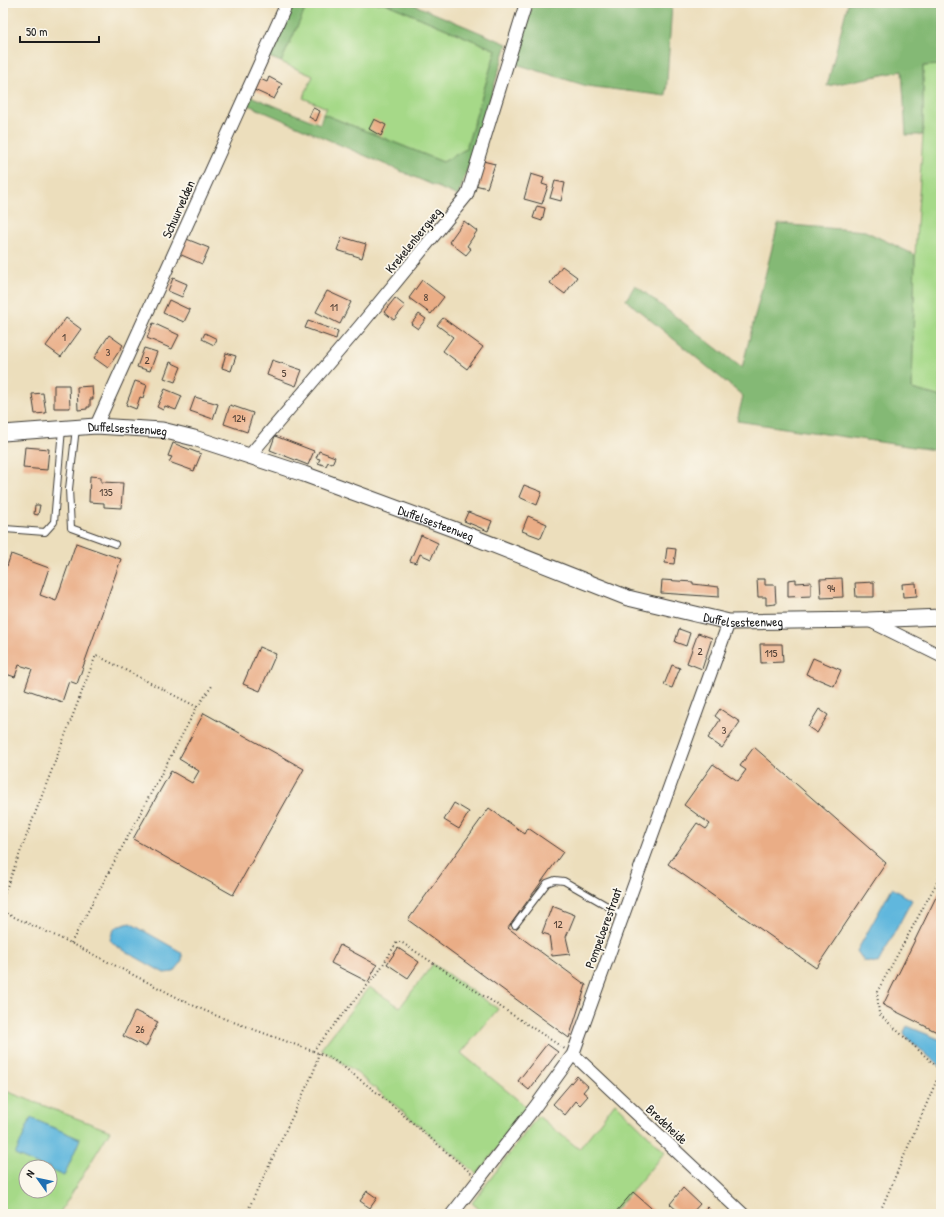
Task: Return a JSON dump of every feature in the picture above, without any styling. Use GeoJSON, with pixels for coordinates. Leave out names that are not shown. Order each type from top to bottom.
{"type":"FeatureCollection","features":[{"type":"Feature","properties":{"kind":"street","name":"Schuurvelden"},"geometry":{"type":"LineString","coordinates":[[96,426],[287,3]]}},
{"type":"Feature","properties":{"kind":"street","name":"Krekelenbergweg"},"geometry":{"type":"LineString","coordinates":[[250,455],[355,332],[467,195],[526,3]]}},
{"type":"Feature","properties":{"kind":"street","name":"Duffelsesteenweg"},"geometry":{"type":"LineString","coordinates":[[3,433],[96,426],[162,430],[194,438],[250,455],[304,474],[628,598],[729,622],[868,620],[941,617]]}},
{"type":"Feature","properties":{"kind":"street","name":"Duffelsesteenweg"},"geometry":{"type":"LineString","coordinates":[[868,620],[941,656]]}},
{"type":"Feature","properties":{"kind":"street","name":"Pompeloerestraat"},"geometry":{"type":"LineString","coordinates":[[452,1214],[535,1107],[572,1054],[729,622]]}},
{"type":"Feature","properties":{"kind":"street","name":"Bredeheide"},"geometry":{"type":"LineString","coordinates":[[572,1054],[743,1214]]}},
{"type":"Feature","properties":{"kind":"lane"},"geometry":{"type":"LineString","coordinates":[[3,531],[5,529],[45,532],[54,522],[69,428]]}},
{"type":"Feature","properties":{"kind":"lane"},"geometry":{"type":"LineString","coordinates":[[69,428],[69,490],[71,528],[115,544]]}},
{"type":"Feature","properties":{"kind":"lane"},"geometry":{"type":"LineString","coordinates":[[515,925],[547,883],[555,880],[564,881],[623,915]]}},
{"type":"Feature","properties":{"kind":"path"},"geometry":{"type":"LineString","coordinates":[[3,897],[96,655],[197,707]]}},
{"type":"Feature","properties":{"kind":"path"},"geometry":{"type":"LineString","coordinates":[[70,943],[197,707],[212,686]]}},
{"type":"Feature","properties":{"kind":"path"},"geometry":{"type":"LineString","coordinates":[[879,1214],[939,1075],[936,1066],[878,1014],[877,992],[941,876]]}},
{"type":"Feature","properties":{"kind":"path"},"geometry":{"type":"LineString","coordinates":[[3,912],[70,943],[196,1007],[217,1016],[319,1052],[345,1068],[380,1094],[461,1166],[479,1179]]}},
{"type":"Feature","properties":{"kind":"path"},"geometry":{"type":"LineString","coordinates":[[314,1051],[376,976],[397,942],[401,942],[572,1054]]}},
{"type":"Feature","properties":{"kind":"path"},"geometry":{"type":"LineString","coordinates":[[246,1214],[314,1071],[319,1052]]}},
{"type":"Feature","properties":{"kind":"green space"},"geometry":{"type":"Polygon","coordinates":[[[291,3],[308,3],[281,62],[266,56],[291,3]]]}},
{"type":"Feature","properties":{"kind":"green space"},"geometry":{"type":"Polygon","coordinates":[[[308,3],[385,3],[496,50],[466,149],[443,162],[323,114],[327,108],[303,98],[313,76],[281,62],[308,3]]]}},
{"type":"Feature","properties":{"kind":"green space"},"geometry":{"type":"Polygon","coordinates":[[[385,3],[410,3],[507,44],[475,148],[458,196],[246,104],[250,96],[320,124],[323,114],[443,162],[466,149],[496,50],[385,3]]]}},
{"type":"Feature","properties":{"kind":"green space"},"geometry":{"type":"Polygon","coordinates":[[[533,3],[672,3],[666,96],[587,86],[516,64],[533,3]]]}},
{"type":"Feature","properties":{"kind":"green space"},"geometry":{"type":"Polygon","coordinates":[[[848,3],[941,3],[941,65],[923,66],[923,135],[906,135],[902,71],[827,86],[848,3]]]}},
{"type":"Feature","properties":{"kind":"green space"},"geometry":{"type":"Polygon","coordinates":[[[941,65],[941,397],[912,389],[915,255],[923,135],[923,66],[941,65]]]}},
{"type":"Feature","properties":{"kind":"green space"},"geometry":{"type":"Polygon","coordinates":[[[778,224],[865,231],[915,255],[912,389],[941,397],[941,451],[737,421],[743,396],[626,300],[635,285],[742,368],[778,224]]]}},
{"type":"Feature","properties":{"kind":"green space"},"geometry":{"type":"Polygon","coordinates":[[[433,964],[498,1009],[461,1053],[529,1109],[477,1174],[352,1069],[321,1049],[369,987],[400,1007],[433,964]]]}},
{"type":"Feature","properties":{"kind":"green space"},"geometry":{"type":"Polygon","coordinates":[[[3,1090],[110,1131],[59,1214],[3,1214],[3,1090]]]}},
{"type":"Feature","properties":{"kind":"green space"},"geometry":{"type":"Polygon","coordinates":[[[615,1103],[665,1152],[612,1214],[485,1214],[472,1203],[538,1116],[579,1149],[615,1103]]]}},
{"type":"Feature","properties":{"kind":"water"},"geometry":{"type":"Polygon","coordinates":[[[892,888],[912,900],[878,963],[864,961],[857,951],[892,888]]]}},
{"type":"Feature","properties":{"kind":"water"},"geometry":{"type":"Polygon","coordinates":[[[130,923],[181,952],[182,960],[174,972],[164,973],[116,946],[110,940],[116,927],[130,923]]]}},
{"type":"Feature","properties":{"kind":"water"},"geometry":{"type":"Polygon","coordinates":[[[907,1026],[941,1040],[941,1067],[905,1036],[904,1032],[907,1026]]]}},
{"type":"Feature","properties":{"kind":"water"},"geometry":{"type":"Polygon","coordinates":[[[31,1118],[80,1139],[64,1176],[58,1173],[58,1159],[24,1159],[15,1155],[31,1118]]]}},
{"type":"Feature","properties":{"kind":"building"},"geometry":{"type":"Polygon","coordinates":[[[269,77],[282,84],[274,99],[252,89],[258,78],[267,82],[269,77]]]}},
{"type":"Feature","properties":{"kind":"building"},"geometry":{"type":"Polygon","coordinates":[[[313,108],[320,111],[316,121],[309,117],[313,108]]]}},
{"type":"Feature","properties":{"kind":"building"},"geometry":{"type":"Polygon","coordinates":[[[374,119],[386,125],[381,136],[369,129],[374,119]]]}},
{"type":"Feature","properties":{"kind":"building"},"geometry":{"type":"Polygon","coordinates":[[[483,161],[495,164],[487,188],[475,185],[483,161]]]}},
{"type":"Feature","properties":{"kind":"building"},"geometry":{"type":"Polygon","coordinates":[[[531,174],[544,178],[542,184],[548,186],[542,204],[524,199],[531,174]]]}},
{"type":"Feature","properties":{"kind":"building"},"geometry":{"type":"Polygon","coordinates":[[[555,181],[565,183],[561,201],[550,198],[555,181]]]}},
{"type":"Feature","properties":{"kind":"building"},"geometry":{"type":"Polygon","coordinates":[[[537,206],[545,208],[542,221],[533,218],[537,206]]]}},
{"type":"Feature","properties":{"kind":"building"},"geometry":{"type":"Polygon","coordinates":[[[464,221],[477,231],[467,246],[471,249],[466,255],[449,242],[464,221]]]}},
{"type":"Feature","properties":{"kind":"building"},"geometry":{"type":"Polygon","coordinates":[[[342,237],[366,244],[362,258],[337,250],[342,237]]]}},
{"type":"Feature","properties":{"kind":"building"},"geometry":{"type":"Polygon","coordinates":[[[184,238],[209,248],[202,264],[177,253],[184,238]]]}},
{"type":"Feature","properties":{"kind":"building"},"geometry":{"type":"Polygon","coordinates":[[[562,266],[577,277],[565,294],[550,283],[562,266]]]}},
{"type":"Feature","properties":{"kind":"building"},"geometry":{"type":"Polygon","coordinates":[[[173,278],[187,284],[182,297],[168,291],[173,278]]]}},
{"type":"Feature","properties":{"kind":"building"},"geometry":{"type":"Polygon","coordinates":[[[422,280],[444,297],[431,314],[409,298],[422,280]]]}},
{"type":"Feature","properties":{"kind":"building"},"geometry":{"type":"Polygon","coordinates":[[[327,291],[351,302],[340,324],[316,312],[327,291]]]}},
{"type":"Feature","properties":{"kind":"building"},"geometry":{"type":"Polygon","coordinates":[[[395,298],[405,306],[394,320],[384,312],[395,298]]]}},
{"type":"Feature","properties":{"kind":"building"},"geometry":{"type":"Polygon","coordinates":[[[169,300],[190,310],[184,322],[163,313],[169,300]]]}},
{"type":"Feature","properties":{"kind":"building"},"geometry":{"type":"Polygon","coordinates":[[[419,314],[426,319],[418,329],[411,324],[419,314]]]}},
{"type":"Feature","properties":{"kind":"building"},"geometry":{"type":"Polygon","coordinates":[[[66,318],[81,329],[61,357],[46,346],[66,318]]]}},
{"type":"Feature","properties":{"kind":"building"},"geometry":{"type":"Polygon","coordinates":[[[443,318],[483,347],[467,369],[443,351],[453,337],[437,325],[443,318]]]}},
{"type":"Feature","properties":{"kind":"building"},"geometry":{"type":"Polygon","coordinates":[[[308,321],[338,331],[336,339],[305,328],[308,321]]]}},
{"type":"Feature","properties":{"kind":"building"},"geometry":{"type":"Polygon","coordinates":[[[153,323],[179,335],[172,349],[147,338],[153,323]]]}},
{"type":"Feature","properties":{"kind":"building"},"geometry":{"type":"Polygon","coordinates":[[[205,333],[217,339],[214,345],[202,339],[205,333]]]}},
{"type":"Feature","properties":{"kind":"building"},"geometry":{"type":"Polygon","coordinates":[[[109,335],[123,345],[108,368],[94,358],[109,335]]]}},
{"type":"Feature","properties":{"kind":"building"},"geometry":{"type":"Polygon","coordinates":[[[144,348],[157,352],[150,371],[137,367],[144,348]]]}},
{"type":"Feature","properties":{"kind":"building"},"geometry":{"type":"Polygon","coordinates":[[[226,353],[236,356],[231,371],[222,368],[226,353]]]}},
{"type":"Feature","properties":{"kind":"building"},"geometry":{"type":"Polygon","coordinates":[[[272,360],[302,370],[296,386],[267,375],[272,360]]]}},
{"type":"Feature","properties":{"kind":"building"},"geometry":{"type":"Polygon","coordinates":[[[170,362],[181,367],[175,382],[164,378],[170,362]]]}},
{"type":"Feature","properties":{"kind":"building"},"geometry":{"type":"Polygon","coordinates":[[[135,381],[147,385],[143,398],[140,397],[136,409],[126,405],[135,381]]]}},
{"type":"Feature","properties":{"kind":"building"},"geometry":{"type":"Polygon","coordinates":[[[54,385],[69,385],[70,408],[54,408],[54,385]]]}},
{"type":"Feature","properties":{"kind":"building"},"geometry":{"type":"Polygon","coordinates":[[[92,386],[93,399],[90,399],[90,407],[87,407],[87,409],[78,410],[77,387],[92,386]]]}},
{"type":"Feature","properties":{"kind":"building"},"geometry":{"type":"Polygon","coordinates":[[[165,389],[182,396],[176,410],[165,406],[163,410],[157,407],[165,389]]]}},
{"type":"Feature","properties":{"kind":"building"},"geometry":{"type":"Polygon","coordinates":[[[43,393],[46,413],[35,414],[32,394],[43,393]]]}},
{"type":"Feature","properties":{"kind":"building"},"geometry":{"type":"Polygon","coordinates":[[[195,397],[218,404],[213,419],[190,411],[195,397]]]}},
{"type":"Feature","properties":{"kind":"building"},"geometry":{"type":"Polygon","coordinates":[[[230,405],[253,413],[247,432],[224,424],[230,405]]]}},
{"type":"Feature","properties":{"kind":"building"},"geometry":{"type":"Polygon","coordinates":[[[275,436],[314,451],[308,465],[270,450],[275,436]]]}},
{"type":"Feature","properties":{"kind":"building"},"geometry":{"type":"Polygon","coordinates":[[[173,443],[201,454],[194,471],[169,462],[172,457],[168,456],[173,443]]]}},
{"type":"Feature","properties":{"kind":"building"},"geometry":{"type":"Polygon","coordinates":[[[25,447],[49,449],[47,470],[23,468],[25,447]]]}},
{"type":"Feature","properties":{"kind":"building"},"geometry":{"type":"Polygon","coordinates":[[[319,451],[335,457],[332,464],[328,462],[326,466],[318,463],[320,459],[316,458],[319,451]]]}},
{"type":"Feature","properties":{"kind":"building"},"geometry":{"type":"Polygon","coordinates":[[[90,476],[101,477],[101,482],[123,483],[121,508],[104,507],[104,503],[89,502],[90,476]]]}},
{"type":"Feature","properties":{"kind":"building"},"geometry":{"type":"Polygon","coordinates":[[[524,485],[542,492],[537,505],[519,497],[524,485]]]}},
{"type":"Feature","properties":{"kind":"building"},"geometry":{"type":"Polygon","coordinates":[[[35,505],[40,505],[38,515],[34,514],[35,505]]]}},
{"type":"Feature","properties":{"kind":"building"},"geometry":{"type":"Polygon","coordinates":[[[468,512],[492,521],[488,531],[464,521],[468,512]]]}},
{"type":"Feature","properties":{"kind":"building"},"geometry":{"type":"Polygon","coordinates":[[[528,516],[547,524],[541,538],[522,531],[528,516]]]}},
{"type":"Feature","properties":{"kind":"building"},"geometry":{"type":"Polygon","coordinates":[[[421,535],[438,543],[431,559],[420,554],[416,563],[410,561],[421,535]]]}},
{"type":"Feature","properties":{"kind":"building"},"geometry":{"type":"Polygon","coordinates":[[[76,543],[121,559],[77,684],[69,681],[62,702],[25,689],[32,669],[19,665],[15,677],[3,673],[3,565],[7,566],[11,554],[49,568],[40,595],[56,601],[76,543]]]}},
{"type":"Feature","properties":{"kind":"building"},"geometry":{"type":"Polygon","coordinates":[[[667,548],[676,549],[674,564],[665,563],[667,548]]]}},
{"type":"Feature","properties":{"kind":"building"},"geometry":{"type":"Polygon","coordinates":[[[842,578],[843,597],[821,598],[820,579],[842,578]]]}},
{"type":"Feature","properties":{"kind":"building"},"geometry":{"type":"Polygon","coordinates":[[[757,579],[765,579],[765,585],[775,585],[776,604],[766,605],[766,597],[758,597],[757,579]]]}},
{"type":"Feature","properties":{"kind":"building"},"geometry":{"type":"Polygon","coordinates":[[[796,579],[796,583],[811,582],[811,596],[788,597],[788,580],[796,579]]]}},
{"type":"Feature","properties":{"kind":"building"},"geometry":{"type":"Polygon","coordinates":[[[662,580],[693,582],[693,584],[719,587],[719,597],[661,593],[662,580]]]}},
{"type":"Feature","properties":{"kind":"building"},"geometry":{"type":"Polygon","coordinates":[[[874,582],[874,597],[856,597],[855,583],[874,582]]]}},
{"type":"Feature","properties":{"kind":"building"},"geometry":{"type":"Polygon","coordinates":[[[916,583],[917,596],[903,597],[902,584],[916,583]]]}},
{"type":"Feature","properties":{"kind":"building"},"geometry":{"type":"Polygon","coordinates":[[[679,629],[690,633],[686,646],[675,642],[679,629]]]}},
{"type":"Feature","properties":{"kind":"building"},"geometry":{"type":"Polygon","coordinates":[[[698,633],[712,638],[702,669],[687,663],[698,633]]]}},
{"type":"Feature","properties":{"kind":"building"},"geometry":{"type":"Polygon","coordinates":[[[760,644],[782,644],[783,662],[761,663],[760,644]]]}},
{"type":"Feature","properties":{"kind":"building"},"geometry":{"type":"Polygon","coordinates":[[[259,647],[276,654],[260,691],[243,684],[259,647]]]}},
{"type":"Feature","properties":{"kind":"building"},"geometry":{"type":"Polygon","coordinates":[[[813,658],[841,670],[834,686],[806,674],[813,658]]]}},
{"type":"Feature","properties":{"kind":"building"},"geometry":{"type":"Polygon","coordinates":[[[672,665],[680,668],[672,688],[664,685],[672,665]]]}},
{"type":"Feature","properties":{"kind":"building"},"geometry":{"type":"Polygon","coordinates":[[[720,709],[740,722],[722,748],[708,738],[720,720],[715,716],[720,709]]]}},
{"type":"Feature","properties":{"kind":"building"},"geometry":{"type":"Polygon","coordinates":[[[819,709],[828,715],[817,733],[808,727],[819,709]]]}},
{"type":"Feature","properties":{"kind":"building"},"geometry":{"type":"Polygon","coordinates":[[[204,713],[304,769],[233,895],[133,839],[171,771],[192,783],[199,771],[179,759],[204,713]]]}},
{"type":"Feature","properties":{"kind":"building"},"geometry":{"type":"Polygon","coordinates":[[[754,747],[886,863],[816,968],[668,864],[697,823],[706,829],[710,824],[684,805],[713,764],[738,781],[746,770],[740,766],[754,747]]]}},
{"type":"Feature","properties":{"kind":"building"},"geometry":{"type":"Polygon","coordinates":[[[454,803],[469,812],[459,829],[444,820],[454,803]]]}},
{"type":"Feature","properties":{"kind":"building"},"geometry":{"type":"Polygon","coordinates":[[[489,808],[525,834],[528,828],[563,852],[508,928],[586,985],[569,1038],[408,920],[489,808]]]}},
{"type":"Feature","properties":{"kind":"building"},"geometry":{"type":"Polygon","coordinates":[[[941,887],[941,1034],[883,1005],[941,887]]]}},
{"type":"Feature","properties":{"kind":"building"},"geometry":{"type":"Polygon","coordinates":[[[552,906],[575,915],[566,937],[570,954],[552,956],[549,935],[542,933],[552,906]]]}},
{"type":"Feature","properties":{"kind":"building"},"geometry":{"type":"Polygon","coordinates":[[[340,945],[377,965],[368,982],[331,963],[340,945]]]}},
{"type":"Feature","properties":{"kind":"building"},"geometry":{"type":"Polygon","coordinates":[[[398,948],[419,962],[408,978],[387,964],[398,948]]]}},
{"type":"Feature","properties":{"kind":"building"},"geometry":{"type":"Polygon","coordinates":[[[135,1011],[158,1022],[146,1047],[123,1036],[135,1011]]]}},
{"type":"Feature","properties":{"kind":"building"},"geometry":{"type":"Polygon","coordinates":[[[547,1044],[558,1052],[529,1090],[518,1081],[547,1044]]]}},
{"type":"Feature","properties":{"kind":"building"},"geometry":{"type":"Polygon","coordinates":[[[577,1076],[588,1086],[583,1092],[588,1096],[580,1105],[576,1101],[565,1115],[553,1104],[577,1076]]]}},
{"type":"Feature","properties":{"kind":"building"},"geometry":{"type":"Polygon","coordinates":[[[683,1188],[700,1204],[691,1214],[681,1214],[670,1204],[683,1188]]]}},
{"type":"Feature","properties":{"kind":"building"},"geometry":{"type":"Polygon","coordinates":[[[367,1191],[377,1198],[370,1208],[360,1201],[367,1191]]]}},
{"type":"Feature","properties":{"kind":"building"},"geometry":{"type":"Polygon","coordinates":[[[633,1192],[658,1214],[614,1214],[633,1192]]]}},
{"type":"Feature","properties":{"kind":"building"},"geometry":{"type":"Polygon","coordinates":[[[707,1207],[714,1214],[700,1214],[707,1207]]]}},
{"type":"Feature","properties":{"kind":"building"},"geometry":{"type":"Polygon","coordinates":[[[423,1209],[429,1214],[419,1214],[423,1209]]]}}]}
